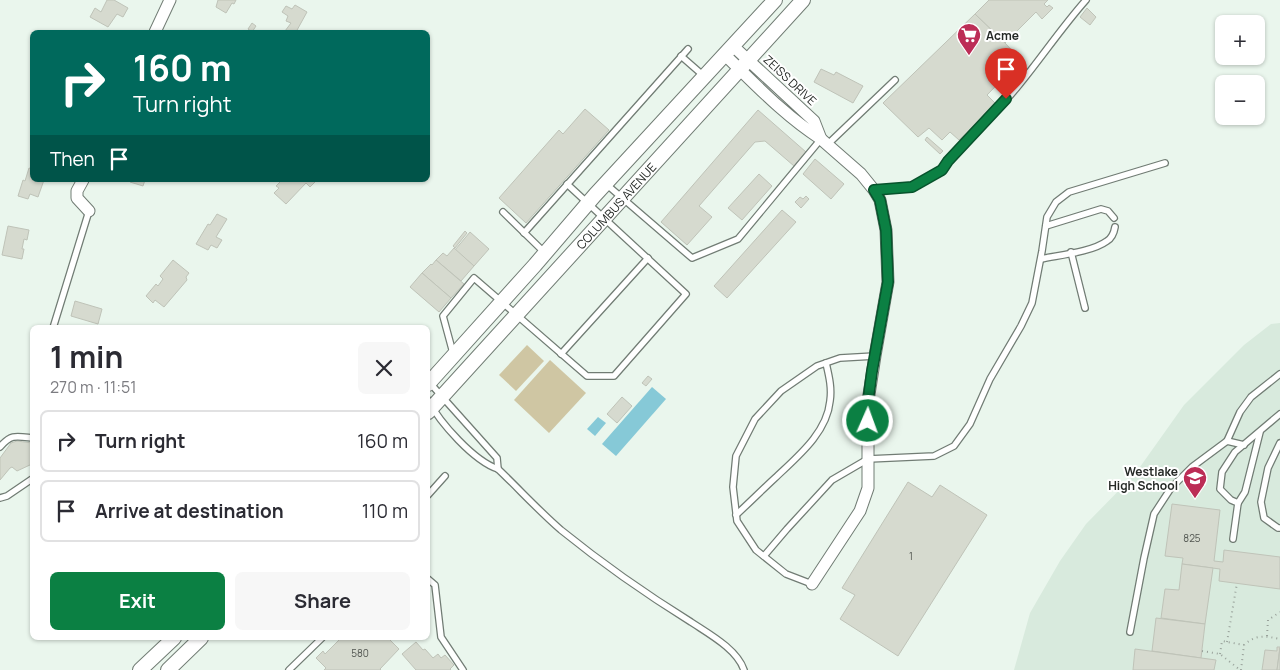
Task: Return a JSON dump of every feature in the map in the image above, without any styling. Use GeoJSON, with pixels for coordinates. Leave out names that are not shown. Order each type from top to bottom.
{"type":"FeatureCollection","features":[{"type":"Feature","properties":{"kind":"street"},"geometry":{"type":"LineString","coordinates":[[156,30],[170,0]]}},
{"type":"Feature","properties":{"kind":"street","name":"COLUMBUS AVENUE"},"geometry":{"type":"LineString","coordinates":[[430,381],[588,203],[775,0]]}},
{"type":"Feature","properties":{"kind":"street","name":"COLUMBUS AVENUE"},"geometry":{"type":"LineString","coordinates":[[430,405],[442,396],[803,0]]}},
{"type":"Feature","properties":{"kind":"street","name":"ZEISS DRIVE"},"geometry":{"type":"LineString","coordinates":[[729,51],[745,65],[772,100],[802,127],[824,142],[860,174],[874,190]]}},
{"type":"Feature","properties":{"kind":"street"},"geometry":{"type":"LineString","coordinates":[[81,182],[77,198],[89,211]]}},
{"type":"Feature","properties":{"kind":"street"},"geometry":{"type":"LineString","coordinates":[[812,584],[860,512],[868,488],[868,401],[888,282],[886,230],[880,200],[874,190]]}},
{"type":"Feature","properties":{"kind":"street"},"geometry":{"type":"LineString","coordinates":[[144,669],[172,640]]}},
{"type":"Feature","properties":{"kind":"street"},"geometry":{"type":"LineString","coordinates":[[168,670],[199,640]]}},
{"type":"Feature","properties":{"kind":"lane"},"geometry":{"type":"LineString","coordinates":[[874,190],[912,187],[942,170],[948,161],[1018,86],[1086,0]]}},
{"type":"Feature","properties":{"kind":"lane"},"geometry":{"type":"LineString","coordinates":[[524,233],[688,49]]}},
{"type":"Feature","properties":{"kind":"lane"},"geometry":{"type":"LineString","coordinates":[[681,56],[705,77]]}},
{"type":"Feature","properties":{"kind":"lane"},"geometry":{"type":"LineString","coordinates":[[606,184],[692,258],[738,239],[824,142],[895,80]]}},
{"type":"Feature","properties":{"kind":"lane"},"geometry":{"type":"LineString","coordinates":[[764,556],[832,480],[868,459],[934,456],[954,446],[970,424],[990,379],[1032,303],[1047,217],[1056,202],[1070,192],[1165,163]]}},
{"type":"Feature","properties":{"kind":"lane"},"geometry":{"type":"LineString","coordinates":[[453,355],[443,316],[474,278],[587,376],[614,376],[686,294],[567,184]]}},
{"type":"Feature","properties":{"kind":"lane"},"geometry":{"type":"LineString","coordinates":[[1046,226],[1101,209],[1108,211],[1114,218]]}},
{"type":"Feature","properties":{"kind":"lane"},"geometry":{"type":"LineString","coordinates":[[54,325],[89,211]]}},
{"type":"Feature","properties":{"kind":"lane"},"geometry":{"type":"LineString","coordinates":[[503,212],[544,253]]}},
{"type":"Feature","properties":{"kind":"lane"},"geometry":{"type":"LineString","coordinates":[[1041,259],[1093,248],[1109,240],[1114,234],[1115,227]]}},
{"type":"Feature","properties":{"kind":"lane"},"geometry":{"type":"LineString","coordinates":[[1071,252],[1084,308]]}},
{"type":"Feature","properties":{"kind":"lane"},"geometry":{"type":"LineString","coordinates":[[561,354],[648,258]]}},
{"type":"Feature","properties":{"kind":"lane"},"geometry":{"type":"LineString","coordinates":[[812,584],[786,574],[756,550],[737,522],[733,487],[736,456],[755,419],[781,391],[817,366],[840,358],[875,356]]}},
{"type":"Feature","properties":{"kind":"lane"},"geometry":{"type":"LineString","coordinates":[[736,515],[793,461],[812,440],[824,422],[830,403],[831,386],[826,363]]}},
{"type":"Feature","properties":{"kind":"lane"},"geometry":{"type":"LineString","coordinates":[[1130,632],[1154,514],[1171,488],[1192,467],[1227,441],[1240,412],[1251,398],[1280,374]]}},
{"type":"Feature","properties":{"kind":"lane"},"geometry":{"type":"LineString","coordinates":[[430,385],[497,458],[498,469]]}},
{"type":"Feature","properties":{"kind":"lane"},"geometry":{"type":"LineString","coordinates":[[430,407],[468,449],[489,466],[498,469],[560,529],[650,597],[704,630],[734,653],[744,670]]}},
{"type":"Feature","properties":{"kind":"lane"},"geometry":{"type":"LineString","coordinates":[[1238,503],[1231,500],[1220,489],[1222,472],[1235,452],[1280,414]]}},
{"type":"Feature","properties":{"kind":"lane"},"geometry":{"type":"LineString","coordinates":[[1232,539],[1238,503],[1245,492],[1260,432]]}},
{"type":"Feature","properties":{"kind":"lane"},"geometry":{"type":"LineString","coordinates":[[0,447],[9,438],[15,436],[30,438]]}},
{"type":"Feature","properties":{"kind":"lane"},"geometry":{"type":"LineString","coordinates":[[1227,441],[1244,445]]}},
{"type":"Feature","properties":{"kind":"lane"},"geometry":{"type":"LineString","coordinates":[[1280,443],[1268,468],[1261,502],[1264,518],[1280,528]]}},
{"type":"Feature","properties":{"kind":"lane"},"geometry":{"type":"LineString","coordinates":[[430,493],[444,476]]}},
{"type":"Feature","properties":{"kind":"lane"},"geometry":{"type":"LineString","coordinates":[[0,498],[7,496],[30,480]]}},
{"type":"Feature","properties":{"kind":"lane"},"geometry":{"type":"LineString","coordinates":[[430,581],[435,586],[441,637],[463,670]]}},
{"type":"Feature","properties":{"kind":"lane"},"geometry":{"type":"LineString","coordinates":[[289,670],[320,640]]}},
{"type":"Feature","properties":{"kind":"path"},"geometry":{"type":"LineString","coordinates":[[1228,642],[1237,583]]}},
{"type":"Feature","properties":{"kind":"path"},"geometry":{"type":"LineString","coordinates":[[1267,636],[1268,620],[1280,612]]}},
{"type":"Feature","properties":{"kind":"path"},"geometry":{"type":"LineString","coordinates":[[1202,651],[1220,654],[1240,670],[1244,645],[1252,638],[1267,636],[1280,639]]}},
{"type":"Feature","properties":{"kind":"path"},"geometry":{"type":"LineString","coordinates":[[1220,654],[1222,641],[1244,645]]}},
{"type":"Feature","properties":{"kind":"shaded area","name":"Westlake High School"},"geometry":{"type":"Polygon","coordinates":[[[1280,323],[1280,670],[1014,670],[1030,613],[1060,561],[1086,524],[1135,474],[1184,405],[1244,345],[1271,324],[1280,323]]]}},
{"type":"Feature","properties":{"kind":"shaded area"},"geometry":{"type":"Polygon","coordinates":[[[527,345],[544,361],[516,391],[499,375],[527,345]]]}},
{"type":"Feature","properties":{"kind":"shaded area"},"geometry":{"type":"Polygon","coordinates":[[[550,360],[586,393],[549,433],[514,400],[550,360]]]}},
{"type":"Feature","properties":{"kind":"water"},"geometry":{"type":"Polygon","coordinates":[[[652,387],[666,399],[616,456],[602,444],[652,387]]]}},
{"type":"Feature","properties":{"kind":"water"},"geometry":{"type":"Polygon","coordinates":[[[598,417],[606,423],[595,436],[587,429],[598,417]]]}},
{"type":"Feature","properties":{"kind":"building"},"geometry":{"type":"Polygon","coordinates":[[[107,0],[114,0],[128,8],[123,17],[117,14],[108,27],[90,17],[95,8],[101,12],[107,0]]]}},
{"type":"Feature","properties":{"kind":"building"},"geometry":{"type":"Polygon","coordinates":[[[218,0],[236,0],[226,13],[216,7],[218,0]]]}},
{"type":"Feature","properties":{"kind":"building"},"geometry":{"type":"Polygon","coordinates":[[[989,0],[1048,0],[1044,4],[1047,7],[1049,5],[1053,8],[1042,19],[1036,12],[1005,43],[975,14],[989,0]]]}},
{"type":"Feature","properties":{"kind":"building"},"geometry":{"type":"Polygon","coordinates":[[[295,5],[307,12],[297,30],[286,30],[291,23],[286,21],[288,16],[282,12],[286,6],[292,9],[295,5]]]}},
{"type":"Feature","properties":{"kind":"building"},"geometry":{"type":"Polygon","coordinates":[[[1087,8],[1096,17],[1090,25],[1080,17],[1087,8]]]}},
{"type":"Feature","properties":{"kind":"building"},"geometry":{"type":"Polygon","coordinates":[[[975,14],[1021,60],[987,95],[996,104],[959,140],[950,132],[942,140],[929,128],[918,137],[883,103],[975,14]]]}},
{"type":"Feature","properties":{"kind":"building"},"geometry":{"type":"Polygon","coordinates":[[[252,23],[256,26],[253,30],[248,29],[252,23]]]}},
{"type":"Feature","properties":{"kind":"building"},"geometry":{"type":"Polygon","coordinates":[[[821,69],[834,75],[836,72],[863,86],[853,103],[814,82],[821,69]]]}},
{"type":"Feature","properties":{"kind":"building"},"geometry":{"type":"Polygon","coordinates":[[[585,109],[609,130],[526,223],[499,198],[559,130],[563,134],[585,109]]]}},
{"type":"Feature","properties":{"kind":"building"},"geometry":{"type":"Polygon","coordinates":[[[758,110],[806,152],[794,166],[765,141],[755,142],[699,206],[712,217],[687,245],[661,222],[758,110]]]}},
{"type":"Feature","properties":{"kind":"building"},"geometry":{"type":"Polygon","coordinates":[[[927,137],[943,151],[940,154],[925,140],[927,137]]]}},
{"type":"Feature","properties":{"kind":"building"},"geometry":{"type":"Polygon","coordinates":[[[815,159],[844,184],[831,199],[803,174],[815,159]]]}},
{"type":"Feature","properties":{"kind":"building"},"geometry":{"type":"Polygon","coordinates":[[[30,168],[30,182],[43,182],[38,197],[30,194],[28,199],[18,196],[23,180],[25,181],[30,168]]]}},
{"type":"Feature","properties":{"kind":"building"},"geometry":{"type":"Polygon","coordinates":[[[759,174],[772,186],[742,220],[728,208],[759,174]]]}},
{"type":"Feature","properties":{"kind":"building"},"geometry":{"type":"Polygon","coordinates":[[[130,182],[144,182],[143,186],[130,182]]]}},
{"type":"Feature","properties":{"kind":"building"},"geometry":{"type":"Polygon","coordinates":[[[280,182],[315,182],[310,187],[306,183],[286,204],[274,193],[279,188],[276,186],[280,182]]]}},
{"type":"Feature","properties":{"kind":"building"},"geometry":{"type":"Polygon","coordinates":[[[806,196],[809,199],[801,208],[795,202],[800,197],[803,199],[806,196]]]}},
{"type":"Feature","properties":{"kind":"building"},"geometry":{"type":"Polygon","coordinates":[[[782,210],[796,222],[727,298],[714,286],[782,210]]]}},
{"type":"Feature","properties":{"kind":"building"},"geometry":{"type":"Polygon","coordinates":[[[217,214],[227,219],[216,237],[222,240],[217,248],[211,245],[208,250],[196,244],[208,224],[210,225],[217,214]]]}},
{"type":"Feature","properties":{"kind":"building"},"geometry":{"type":"Polygon","coordinates":[[[8,226],[29,230],[27,240],[24,239],[22,259],[2,255],[8,226]]]}},
{"type":"Feature","properties":{"kind":"building"},"geometry":{"type":"Polygon","coordinates":[[[465,231],[467,233],[455,248],[453,246],[465,231]]]}},
{"type":"Feature","properties":{"kind":"building"},"geometry":{"type":"Polygon","coordinates":[[[470,232],[489,249],[474,266],[455,250],[470,232]]]}},
{"type":"Feature","properties":{"kind":"building"},"geometry":{"type":"Polygon","coordinates":[[[454,248],[474,266],[461,281],[436,260],[443,253],[447,256],[454,248]]]}},
{"type":"Feature","properties":{"kind":"building"},"geometry":{"type":"Polygon","coordinates":[[[173,260],[189,273],[186,277],[187,280],[164,307],[155,300],[153,303],[146,296],[156,284],[158,286],[163,279],[160,276],[173,260]]]}},
{"type":"Feature","properties":{"kind":"building"},"geometry":{"type":"Polygon","coordinates":[[[436,260],[464,284],[451,298],[422,273],[436,260]]]}},
{"type":"Feature","properties":{"kind":"building"},"geometry":{"type":"Polygon","coordinates":[[[422,273],[451,298],[439,312],[410,287],[422,273]]]}},
{"type":"Feature","properties":{"kind":"building"},"geometry":{"type":"Polygon","coordinates":[[[75,301],[102,309],[98,324],[71,316],[75,301]]]}},
{"type":"Feature","properties":{"kind":"building"},"geometry":{"type":"Polygon","coordinates":[[[648,376],[652,379],[646,386],[642,383],[648,376]]]}},
{"type":"Feature","properties":{"kind":"building"},"geometry":{"type":"Polygon","coordinates":[[[622,397],[632,406],[617,423],[607,414],[622,397]]]}},
{"type":"Feature","properties":{"kind":"building"},"geometry":{"type":"Polygon","coordinates":[[[17,441],[30,443],[30,465],[17,471],[12,467],[10,468],[0,480],[0,458],[11,443],[17,441]]]}},
{"type":"Feature","properties":{"kind":"building"},"geometry":{"type":"Polygon","coordinates":[[[908,482],[932,497],[940,485],[987,515],[898,656],[840,619],[855,595],[842,588],[908,482]]]}},
{"type":"Feature","properties":{"kind":"building"},"geometry":{"type":"Polygon","coordinates":[[[1172,504],[1220,510],[1214,561],[1223,562],[1224,550],[1280,557],[1280,589],[1219,581],[1220,569],[1182,564],[1183,558],[1165,556],[1172,504]]]}},
{"type":"Feature","properties":{"kind":"building"},"geometry":{"type":"Polygon","coordinates":[[[1182,564],[1213,568],[1205,624],[1161,618],[1165,589],[1179,590],[1182,564]]]}},
{"type":"Feature","properties":{"kind":"building"},"geometry":{"type":"Polygon","coordinates":[[[1156,618],[1205,624],[1201,658],[1152,651],[1156,618]]]}},
{"type":"Feature","properties":{"kind":"building"},"geometry":{"type":"Polygon","coordinates":[[[339,640],[390,640],[399,649],[381,670],[324,670],[326,668],[316,658],[323,651],[325,654],[339,640]]]}},
{"type":"Feature","properties":{"kind":"building"},"geometry":{"type":"Polygon","coordinates":[[[416,642],[433,658],[438,654],[441,658],[445,655],[454,665],[451,670],[416,670],[402,654],[416,642]]]}},
{"type":"Feature","properties":{"kind":"building"},"geometry":{"type":"Polygon","coordinates":[[[1277,647],[1280,647],[1277,670],[1262,670],[1265,650],[1277,651],[1277,647]]]}},
{"type":"Feature","properties":{"kind":"building"},"geometry":{"type":"Polygon","coordinates":[[[1280,648],[1280,670],[1277,670],[1280,648]]]}},
{"type":"Feature","properties":{"kind":"building"},"geometry":{"type":"Polygon","coordinates":[[[1135,649],[1216,660],[1214,670],[1133,670],[1135,649]]]}},
{"type":"Feature","properties":{"kind":"place","name":"Acme"},"geometry":{"type":"Point","coordinates":[969,56]}},
{"type":"Feature","properties":{"kind":"place","name":"Westlake High School"},"geometry":{"type":"Point","coordinates":[1195,499]}},
{"type":"Feature","properties":{"kind":"route"},"geometry":{"type":"LineString","coordinates":[[868,421],[868,401],[872,371],[888,282],[886,230],[880,200],[874,190],[912,187],[942,170],[948,161],[1006,99]]}}]}
